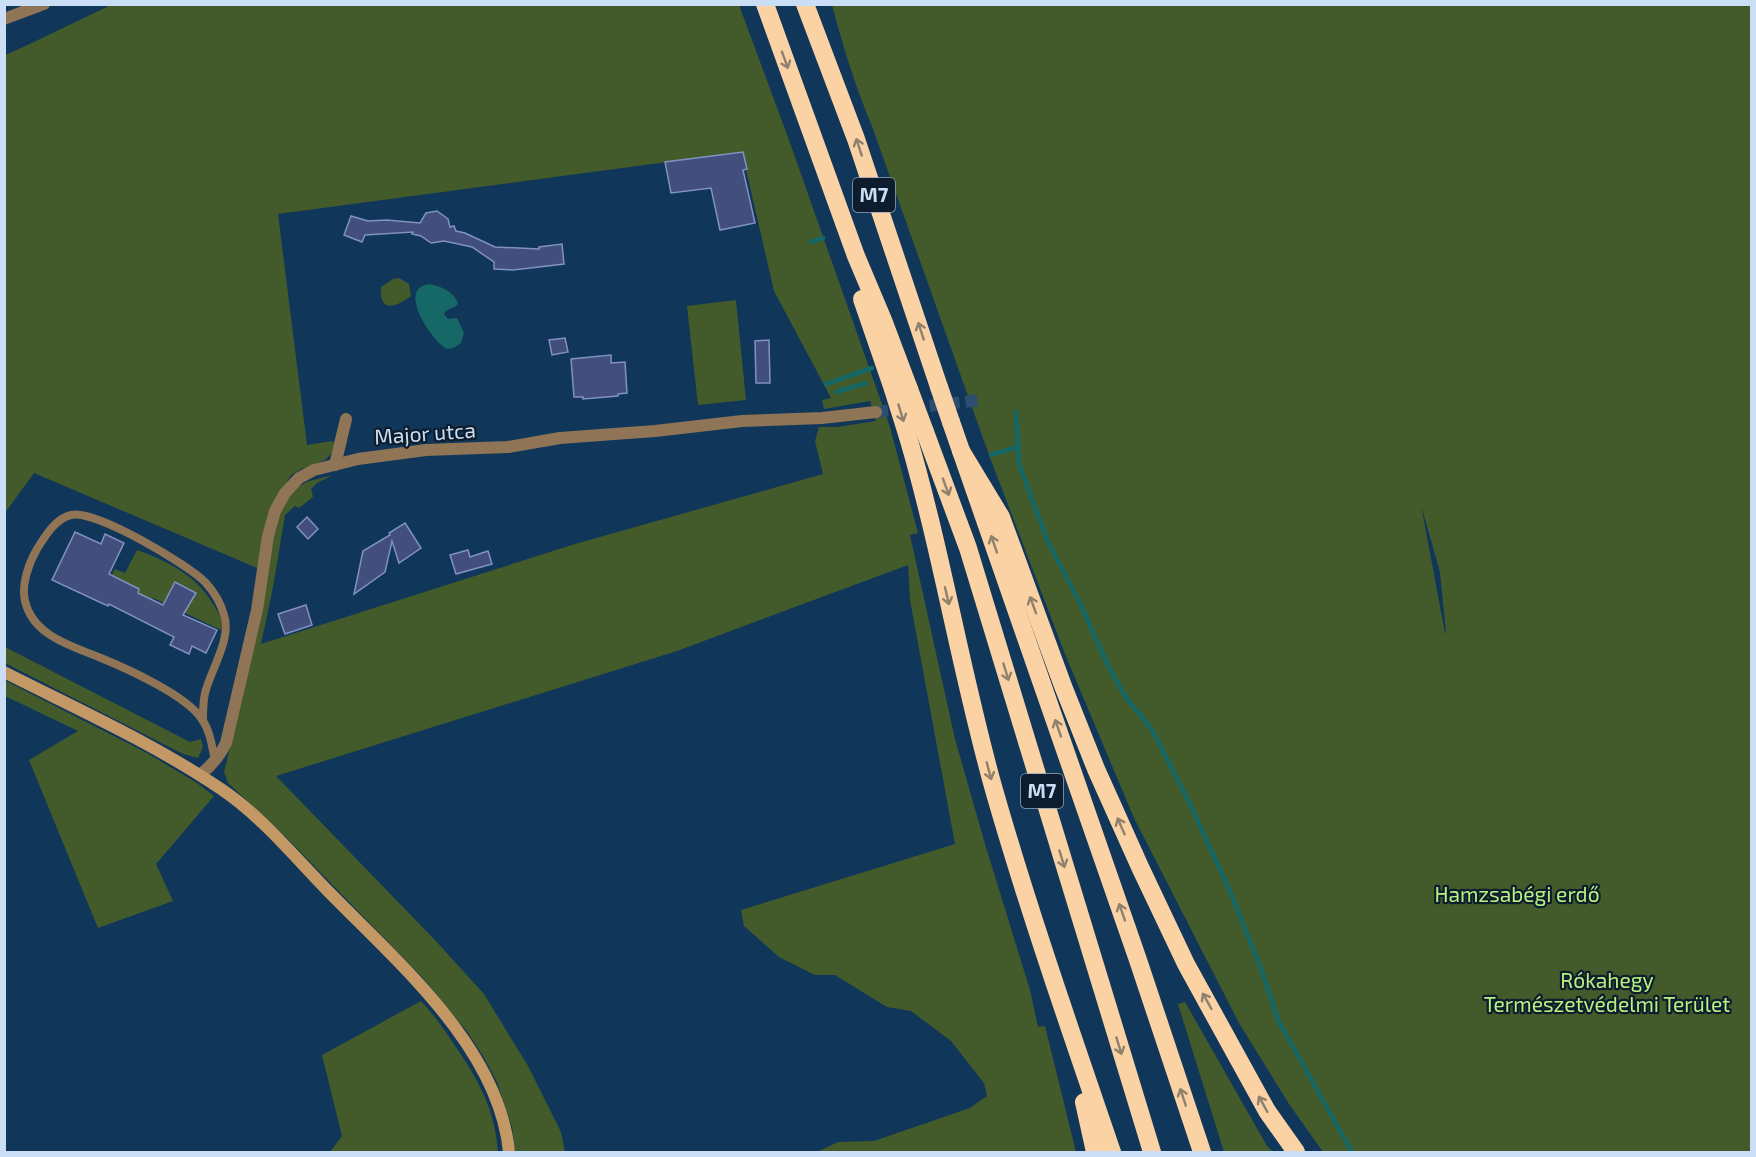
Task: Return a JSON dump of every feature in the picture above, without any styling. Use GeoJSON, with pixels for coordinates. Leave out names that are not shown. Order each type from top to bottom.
{"type":"FeatureCollection","features":[{"type":"Feature","properties":{"kind":"highway","name":"M7"},"geometry":{"type":"LineString","coordinates":[[765,4],[856,256],[883,320],[901,389],[917,435],[968,548],[1152,1152]]}},
{"type":"Feature","properties":{"kind":"highway","name":"M7"},"geometry":{"type":"LineString","coordinates":[[805,4],[856,139],[961,452],[1138,960],[1202,1152]]}},
{"type":"Feature","properties":{"kind":"highway"},"geometry":{"type":"LineString","coordinates":[[917,435],[921,482],[991,779],[1039,935],[1112,1152]]}},
{"type":"Feature","properties":{"kind":"highway"},"geometry":{"type":"LineString","coordinates":[[961,452],[1001,517],[1096,769],[1186,964],[1267,1111],[1296,1152]]}},
{"type":"Feature","properties":{"kind":"highway"},"geometry":{"type":"LineString","coordinates":[[1039,935],[1085,1106],[1095,1152]]}},
{"type":"Feature","properties":{"kind":"main road"},"geometry":{"type":"LineString","coordinates":[[4,672],[200,775],[223,790],[265,826],[399,964],[448,1019],[473,1052],[486,1076],[502,1117],[509,1152]]}},
{"type":"Feature","properties":{"kind":"street"},"geometry":{"type":"LineString","coordinates":[[4,19],[44,4]]}},
{"type":"Feature","properties":{"kind":"street","name":"Major utca"},"geometry":{"type":"LineString","coordinates":[[200,775],[222,752],[226,743],[257,610],[268,536],[275,511],[285,493],[299,477],[314,470],[358,459],[426,450],[508,447],[560,438],[655,431],[742,421],[822,418],[876,412]]}},
{"type":"Feature","properties":{"kind":"street"},"geometry":{"type":"LineString","coordinates":[[335,465],[345,419]]}},
{"type":"Feature","properties":{"kind":"lane"},"geometry":{"type":"LineString","coordinates":[[203,720],[205,692],[226,634],[225,617],[219,602],[193,571],[170,556],[87,515],[73,514],[63,518],[47,532],[32,559],[25,581],[24,599],[30,616],[45,632],[57,640],[114,664],[175,695],[195,709],[210,736],[215,760]]}},
{"type":"Feature","properties":{"kind":"green space"},"geometry":{"type":"Polygon","coordinates":[[[111,5],[739,5],[890,427],[918,533],[910,535],[955,739],[1030,990],[1038,1027],[1045,1026],[1076,1152],[817,1152],[838,1142],[874,1141],[970,1108],[987,1096],[984,1083],[951,1041],[911,1011],[887,1007],[835,975],[815,975],[779,957],[744,926],[741,910],[955,844],[910,600],[908,565],[677,651],[276,776],[484,994],[528,1066],[561,1132],[565,1152],[515,1152],[512,1127],[497,1082],[468,1033],[423,978],[285,836],[228,783],[224,772],[263,611],[276,521],[294,490],[306,482],[333,475],[317,483],[311,489],[313,497],[299,508],[295,506],[285,515],[261,644],[575,544],[823,474],[815,441],[819,427],[837,427],[876,421],[870,401],[824,409],[822,400],[831,398],[774,291],[742,152],[278,214],[307,445],[332,441],[335,445],[325,460],[291,475],[272,508],[257,568],[34,473],[5,513],[5,55],[111,5]]]}},
{"type":"Feature","properties":{"kind":"green space","name":"Hamzsabégi erdő"},"geometry":{"type":"Polygon","coordinates":[[[832,5],[1751,5],[1751,1152],[1323,1152],[1289,1104],[1239,1023],[1134,818],[1065,654],[989,455],[855,83],[832,5]],[[1421,505],[1446,633],[1440,572],[1421,505]]]}},
{"type":"Feature","properties":{"kind":"green space"},"geometry":{"type":"Polygon","coordinates":[[[399,278],[409,284],[411,296],[389,306],[383,301],[381,287],[399,278]]]}},
{"type":"Feature","properties":{"kind":"green space"},"geometry":{"type":"Polygon","coordinates":[[[736,300],[746,400],[698,405],[687,306],[736,300]]]}},
{"type":"Feature","properties":{"kind":"green space"},"geometry":{"type":"Polygon","coordinates":[[[137,550],[170,564],[198,585],[219,614],[221,630],[153,598],[145,604],[111,577],[115,569],[125,573],[137,550]]]}},
{"type":"Feature","properties":{"kind":"green space"},"geometry":{"type":"Polygon","coordinates":[[[5,647],[190,742],[201,739],[203,747],[198,758],[183,754],[5,663],[5,647]]]}},
{"type":"Feature","properties":{"kind":"green space"},"geometry":{"type":"Polygon","coordinates":[[[4,680],[147,753],[214,796],[156,864],[173,901],[98,928],[29,760],[78,731],[5,696],[4,680]]]}},
{"type":"Feature","properties":{"kind":"green space"},"geometry":{"type":"Polygon","coordinates":[[[421,1001],[447,1034],[478,1083],[493,1122],[498,1152],[330,1152],[342,1136],[322,1055],[421,1001]]]}},
{"type":"Feature","properties":{"kind":"green space"},"geometry":{"type":"Polygon","coordinates":[[[1185,1002],[1267,1146],[1273,1152],[1224,1152],[1178,1004],[1185,1002]]]}},
{"type":"Feature","properties":{"kind":"shaded area"},"geometry":{"type":"Polygon","coordinates":[[[430,284],[451,293],[458,304],[444,314],[448,319],[457,318],[464,333],[461,343],[448,349],[435,339],[417,306],[416,295],[420,288],[430,284]]]}},
{"type":"Feature","properties":{"kind":"building"},"geometry":{"type":"Polygon","coordinates":[[[743,152],[747,169],[743,170],[755,223],[720,230],[711,188],[671,193],[665,162],[743,152]]]}},
{"type":"Feature","properties":{"kind":"building"},"geometry":{"type":"Polygon","coordinates":[[[437,211],[448,219],[450,227],[454,226],[456,231],[495,247],[539,249],[539,247],[562,244],[564,264],[513,270],[494,269],[494,262],[472,247],[444,241],[431,243],[421,236],[412,234],[413,232],[365,235],[362,242],[344,235],[351,216],[368,221],[420,223],[426,213],[437,211]]]}},
{"type":"Feature","properties":{"kind":"building"},"geometry":{"type":"Polygon","coordinates":[[[565,338],[568,352],[552,355],[549,340],[565,338]]]}},
{"type":"Feature","properties":{"kind":"building"},"geometry":{"type":"Polygon","coordinates":[[[769,340],[770,383],[756,383],[755,341],[769,340]]]}},
{"type":"Feature","properties":{"kind":"building"},"geometry":{"type":"Polygon","coordinates":[[[611,355],[611,363],[625,362],[627,393],[583,399],[583,397],[574,397],[571,359],[611,355]]]}},
{"type":"Feature","properties":{"kind":"building"},"geometry":{"type":"Polygon","coordinates":[[[307,517],[318,529],[308,539],[297,527],[307,517]]]}},
{"type":"Feature","properties":{"kind":"building"},"geometry":{"type":"Polygon","coordinates":[[[405,523],[421,548],[399,563],[392,541],[385,572],[354,594],[363,551],[405,523]]]}},
{"type":"Feature","properties":{"kind":"building"},"geometry":{"type":"Polygon","coordinates":[[[75,532],[101,544],[105,534],[124,543],[109,574],[139,589],[138,593],[163,605],[175,582],[196,593],[183,615],[217,630],[206,653],[192,646],[189,654],[170,645],[174,637],[109,604],[108,606],[52,580],[75,532]]]}},
{"type":"Feature","properties":{"kind":"building"},"geometry":{"type":"Polygon","coordinates":[[[468,550],[470,557],[488,551],[492,564],[456,574],[450,555],[468,550]]]}},
{"type":"Feature","properties":{"kind":"building"},"geometry":{"type":"Polygon","coordinates":[[[306,605],[312,625],[285,634],[278,614],[306,605]]]}},
{"type":"Feature","properties":{"kind":"waterway"},"geometry":{"type":"LineString","coordinates":[[811,242],[823,238]]}},
{"type":"Feature","properties":{"kind":"waterway"},"geometry":{"type":"LineString","coordinates":[[826,384],[872,368]]}},
{"type":"Feature","properties":{"kind":"waterway"},"geometry":{"type":"LineString","coordinates":[[836,392],[866,383]]}},
{"type":"Feature","properties":{"kind":"waterway"},"geometry":{"type":"LineString","coordinates":[[1016,412],[1019,464],[1048,542],[1080,603],[1109,668],[1127,699],[1151,728],[1189,802],[1229,889],[1261,969],[1278,1020],[1352,1152]]}},
{"type":"Feature","properties":{"kind":"waterway"},"geometry":{"type":"LineString","coordinates":[[991,455],[1017,447]]}},
{"type":"Feature","properties":{"kind":"tunnel"},"geometry":{"type":"LineString","coordinates":[[876,412],[980,400]]}},
{"type":"Feature","properties":{"kind":"park label","name":"Rókahegy Természetvédelmi Terület"},"geometry":{"type":"Point","coordinates":[1607,993]}}]}
